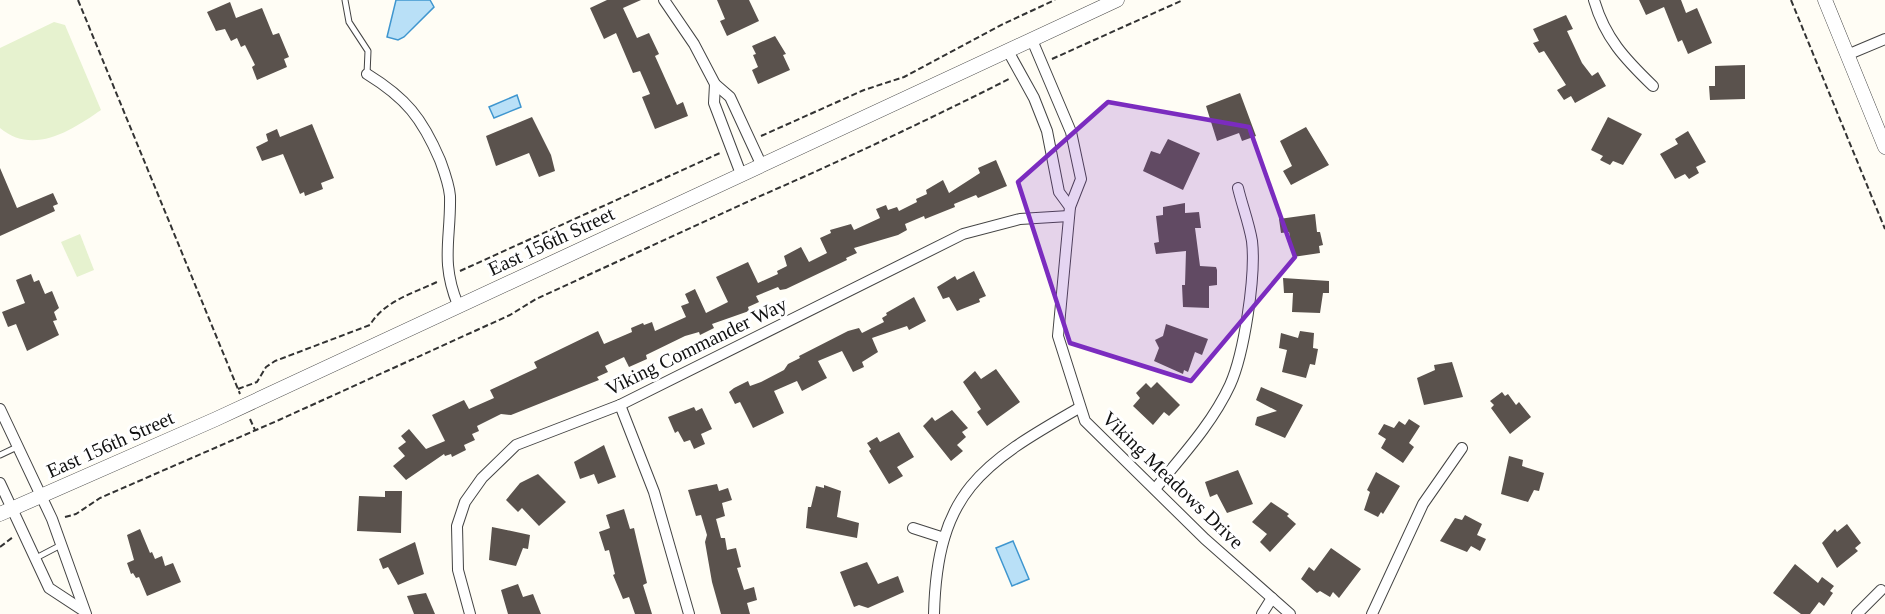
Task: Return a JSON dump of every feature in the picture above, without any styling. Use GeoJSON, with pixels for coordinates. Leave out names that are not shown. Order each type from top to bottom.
{"type":"FeatureCollection","features":[{"type":"Feature","properties":{"kind":"street"},"geometry":{"type":"LineString","coordinates":[[664,0],[694,44],[715,84],[730,97],[761,164]]}},
{"type":"Feature","properties":{"kind":"street","name":"East 156th Street"},"geometry":{"type":"LineString","coordinates":[[5,511],[244,405],[1117,0]]}},
{"type":"Feature","properties":{"kind":"street"},"geometry":{"type":"LineString","coordinates":[[1594,0],[1599,19],[1620,55],[1653,86]]}},
{"type":"Feature","properties":{"kind":"street"},"geometry":{"type":"LineString","coordinates":[[1825,0],[1885,147]]}},
{"type":"Feature","properties":{"kind":"street"},"geometry":{"type":"LineString","coordinates":[[1847,55],[1885,39]]}},
{"type":"Feature","properties":{"kind":"street","name":"Viking Meadows Drive"},"geometry":{"type":"LineString","coordinates":[[1032,40],[1071,132],[1081,179],[1069,212],[1058,336],[1079,408],[1085,421],[1205,539],[1290,614]]}},
{"type":"Feature","properties":{"kind":"street"},"geometry":{"type":"LineString","coordinates":[[1008,51],[1034,98],[1047,130],[1059,192],[1069,212]]}},
{"type":"Feature","properties":{"kind":"street"},"geometry":{"type":"LineString","coordinates":[[367,74],[400,96],[418,115],[436,151],[450,192],[446,255],[448,277],[458,305]]}},
{"type":"Feature","properties":{"kind":"street"},"geometry":{"type":"LineString","coordinates":[[715,84],[714,104],[741,174]]}},
{"type":"Feature","properties":{"kind":"street"},"geometry":{"type":"LineString","coordinates":[[1155,489],[1214,413],[1231,384],[1247,315],[1252,263],[1252,241],[1238,188]]}},
{"type":"Feature","properties":{"kind":"street","name":"Viking Commander Way"},"geometry":{"type":"LineString","coordinates":[[470,614],[458,570],[457,526],[471,494],[495,463],[516,445],[620,405],[963,234],[1020,219],[1069,212]]}},
{"type":"Feature","properties":{"kind":"street"},"geometry":{"type":"LineString","coordinates":[[620,405],[654,492],[689,614]]}},
{"type":"Feature","properties":{"kind":"street"},"geometry":{"type":"LineString","coordinates":[[934,614],[935,590],[944,538],[955,507],[973,482],[1017,444],[1079,408]]}},
{"type":"Feature","properties":{"kind":"street"},"geometry":{"type":"LineString","coordinates":[[0,409],[39,497],[52,519],[85,612]]}},
{"type":"Feature","properties":{"kind":"street"},"geometry":{"type":"LineString","coordinates":[[1372,614],[1423,504],[1462,448]]}},
{"type":"Feature","properties":{"kind":"street"},"geometry":{"type":"LineString","coordinates":[[0,483],[5,511],[23,533],[49,588],[85,612]]}},
{"type":"Feature","properties":{"kind":"street"},"geometry":{"type":"LineString","coordinates":[[913,528],[944,538]]}},
{"type":"Feature","properties":{"kind":"street"},"geometry":{"type":"LineString","coordinates":[[1857,614],[1881,590]]}},
{"type":"Feature","properties":{"kind":"street"},"geometry":{"type":"LineString","coordinates":[[1262,614],[1272,598]]}},
{"type":"Feature","properties":{"kind":"lane"},"geometry":{"type":"LineString","coordinates":[[345,0],[349,22],[368,51],[367,74]]}},
{"type":"Feature","properties":{"kind":"lane"},"geometry":{"type":"LineString","coordinates":[[0,455],[17,447]]}},
{"type":"Feature","properties":{"kind":"lane"},"geometry":{"type":"LineString","coordinates":[[35,558],[61,545]]}},
{"type":"Feature","properties":{"kind":"path"},"geometry":{"type":"LineString","coordinates":[[78,0],[255,430]]}},
{"type":"Feature","properties":{"kind":"path"},"geometry":{"type":"LineString","coordinates":[[750,141],[864,90],[904,77],[1003,24],[1055,0]]}},
{"type":"Feature","properties":{"kind":"path"},"geometry":{"type":"LineString","coordinates":[[1042,63],[1183,0]]}},
{"type":"Feature","properties":{"kind":"path"},"geometry":{"type":"LineString","coordinates":[[1791,0],[1885,229]]}},
{"type":"Feature","properties":{"kind":"path"},"geometry":{"type":"LineString","coordinates":[[52,519],[76,514],[100,498],[510,315],[537,299],[758,196],[794,183],[838,159],[980,96],[1021,74]]}},
{"type":"Feature","properties":{"kind":"path"},"geometry":{"type":"LineString","coordinates":[[238,389],[257,382],[275,361],[370,325],[377,312],[388,305],[731,148]]}},
{"type":"Feature","properties":{"kind":"path"},"geometry":{"type":"LineString","coordinates":[[0,547],[23,533]]}},
{"type":"Feature","properties":{"kind":"highlighted area"},"geometry":{"type":"Polygon","coordinates":[[[1108,102],[1249,127],[1295,257],[1191,381],[1070,343],[1018,182],[1108,102]]]}},
{"type":"Feature","properties":{"kind":"green space"},"geometry":{"type":"Polygon","coordinates":[[[54,22],[65,25],[101,110],[65,132],[39,140],[26,140],[13,136],[0,128],[0,48],[54,22]]]}},
{"type":"Feature","properties":{"kind":"green space"},"geometry":{"type":"Polygon","coordinates":[[[80,234],[94,270],[77,277],[61,242],[80,234]]]}},
{"type":"Feature","properties":{"kind":"water"},"geometry":{"type":"Polygon","coordinates":[[[396,0],[430,0],[434,7],[404,37],[398,40],[387,37],[396,0]]]}},
{"type":"Feature","properties":{"kind":"water"},"geometry":{"type":"Polygon","coordinates":[[[517,95],[521,107],[494,118],[489,107],[517,95]]]}},
{"type":"Feature","properties":{"kind":"water"},"geometry":{"type":"Polygon","coordinates":[[[1013,541],[1029,579],[1012,586],[996,548],[1013,541]]]}},
{"type":"Feature","properties":{"kind":"building"},"geometry":{"type":"Polygon","coordinates":[[[607,0],[641,0],[623,8],[637,38],[649,33],[659,54],[655,56],[677,105],[683,102],[688,116],[655,129],[642,97],[650,94],[640,71],[633,73],[616,33],[604,39],[590,8],[607,0]]]}},
{"type":"Feature","properties":{"kind":"building"},"geometry":{"type":"Polygon","coordinates":[[[717,0],[749,0],[759,21],[727,36],[720,21],[725,19],[717,0]]]}},
{"type":"Feature","properties":{"kind":"building"},"geometry":{"type":"Polygon","coordinates":[[[1639,0],[1681,0],[1686,13],[1697,8],[1712,43],[1688,54],[1682,40],[1678,42],[1664,7],[1646,15],[1639,0]]]}},
{"type":"Feature","properties":{"kind":"building"},"geometry":{"type":"Polygon","coordinates":[[[230,2],[236,18],[262,8],[273,35],[279,33],[289,57],[284,59],[287,67],[257,80],[252,67],[255,65],[245,45],[241,47],[237,38],[231,41],[225,29],[216,31],[207,12],[230,2]]]}},
{"type":"Feature","properties":{"kind":"building"},"geometry":{"type":"Polygon","coordinates":[[[1566,15],[1573,29],[1567,31],[1582,63],[1592,76],[1598,72],[1606,86],[1575,103],[1571,96],[1564,100],[1557,90],[1566,85],[1544,51],[1539,53],[1533,43],[1539,41],[1533,29],[1566,15]]]}},
{"type":"Feature","properties":{"kind":"building"},"geometry":{"type":"Polygon","coordinates":[[[775,36],[786,54],[783,55],[790,70],[758,84],[752,70],[758,67],[752,46],[775,36]]]}},
{"type":"Feature","properties":{"kind":"building"},"geometry":{"type":"Polygon","coordinates":[[[1745,65],[1745,99],[1710,100],[1709,86],[1715,86],[1715,66],[1745,65]]]}},
{"type":"Feature","properties":{"kind":"building"},"geometry":{"type":"Polygon","coordinates":[[[1240,93],[1256,136],[1242,141],[1239,133],[1217,141],[1206,106],[1240,93]]]}},
{"type":"Feature","properties":{"kind":"building"},"geometry":{"type":"Polygon","coordinates":[[[532,117],[551,155],[555,171],[539,177],[529,153],[496,166],[486,136],[532,117]]]}},
{"type":"Feature","properties":{"kind":"building"},"geometry":{"type":"Polygon","coordinates":[[[1608,117],[1642,134],[1623,165],[1613,161],[1610,165],[1600,160],[1603,156],[1591,150],[1608,117]]]}},
{"type":"Feature","properties":{"kind":"building"},"geometry":{"type":"Polygon","coordinates":[[[312,124],[334,178],[321,183],[323,189],[305,196],[304,192],[300,194],[283,154],[262,161],[256,147],[268,141],[266,134],[277,129],[280,137],[312,124]]]}},
{"type":"Feature","properties":{"kind":"building"},"geometry":{"type":"Polygon","coordinates":[[[1306,127],[1329,165],[1291,185],[1283,171],[1292,166],[1280,141],[1306,127]]]}},
{"type":"Feature","properties":{"kind":"building"},"geometry":{"type":"Polygon","coordinates":[[[1688,131],[1706,162],[1696,167],[1699,173],[1689,179],[1685,174],[1675,179],[1660,154],[1678,144],[1675,139],[1688,131]]]}},
{"type":"Feature","properties":{"kind":"building"},"geometry":{"type":"Polygon","coordinates":[[[1168,139],[1200,153],[1183,190],[1143,171],[1151,151],[1160,154],[1168,139]]]}},
{"type":"Feature","properties":{"kind":"building"},"geometry":{"type":"Polygon","coordinates":[[[996,160],[1007,186],[978,198],[976,195],[954,204],[955,207],[905,224],[907,230],[898,235],[854,248],[857,253],[846,258],[847,260],[786,289],[780,290],[778,287],[756,296],[759,302],[748,307],[749,311],[712,324],[714,328],[700,335],[699,332],[685,336],[646,355],[647,359],[629,367],[624,357],[605,366],[608,372],[597,377],[599,380],[511,415],[501,414],[477,426],[479,431],[472,434],[475,440],[464,445],[466,450],[452,457],[451,454],[445,456],[444,454],[406,480],[393,466],[405,456],[398,448],[406,442],[401,436],[409,429],[426,449],[445,441],[432,415],[464,400],[469,409],[494,398],[490,390],[537,368],[534,362],[598,331],[604,344],[632,332],[631,328],[643,323],[644,325],[652,322],[655,331],[686,317],[681,306],[689,303],[685,294],[695,289],[706,313],[728,302],[716,277],[748,262],[758,283],[778,274],[777,271],[787,266],[784,256],[801,247],[809,262],[827,253],[820,238],[831,233],[830,230],[851,224],[854,230],[880,218],[876,209],[886,205],[888,210],[897,207],[899,211],[917,202],[916,199],[927,194],[926,190],[943,180],[949,193],[980,173],[978,168],[996,160]]]}},
{"type":"Feature","properties":{"kind":"building"},"geometry":{"type":"Polygon","coordinates":[[[0,168],[17,208],[53,193],[58,204],[53,206],[55,211],[0,236],[0,168]]]}},
{"type":"Feature","properties":{"kind":"building"},"geometry":{"type":"Polygon","coordinates":[[[1185,203],[1185,213],[1199,212],[1201,228],[1195,228],[1200,266],[1216,267],[1217,270],[1217,285],[1209,286],[1209,308],[1183,307],[1182,285],[1185,285],[1186,251],[1156,254],[1154,243],[1159,242],[1156,216],[1163,215],[1163,207],[1185,203]]]}},
{"type":"Feature","properties":{"kind":"building"},"geometry":{"type":"Polygon","coordinates":[[[1315,214],[1317,232],[1320,232],[1323,245],[1319,246],[1320,253],[1293,257],[1289,232],[1281,233],[1279,219],[1315,214]]]}},
{"type":"Feature","properties":{"kind":"building"},"geometry":{"type":"Polygon","coordinates":[[[974,271],[986,296],[979,299],[980,302],[957,311],[949,297],[943,299],[937,287],[955,276],[957,280],[974,271]]]}},
{"type":"Feature","properties":{"kind":"building"},"geometry":{"type":"Polygon","coordinates":[[[31,274],[34,282],[39,280],[45,294],[52,291],[59,308],[54,312],[57,320],[53,321],[59,335],[27,351],[16,324],[8,327],[2,312],[25,303],[16,280],[31,274]]]}},
{"type":"Feature","properties":{"kind":"building"},"geometry":{"type":"Polygon","coordinates":[[[1283,278],[1329,281],[1329,293],[1323,293],[1320,313],[1292,312],[1293,293],[1284,293],[1283,278]]]}},
{"type":"Feature","properties":{"kind":"building"},"geometry":{"type":"Polygon","coordinates":[[[914,297],[926,321],[909,330],[907,326],[872,338],[878,352],[862,362],[864,367],[853,372],[842,351],[818,361],[827,378],[802,391],[797,381],[774,391],[784,413],[753,428],[740,402],[735,404],[729,392],[734,388],[748,381],[750,386],[761,382],[784,370],[788,364],[800,358],[799,356],[848,331],[859,328],[862,333],[884,322],[882,318],[887,315],[886,313],[914,297]]]}},
{"type":"Feature","properties":{"kind":"building"},"geometry":{"type":"Polygon","coordinates":[[[1166,324],[1208,339],[1202,355],[1195,352],[1188,372],[1184,370],[1183,374],[1154,361],[1159,348],[1155,340],[1163,336],[1166,324]]]}},
{"type":"Feature","properties":{"kind":"building"},"geometry":{"type":"Polygon","coordinates":[[[1300,331],[1314,333],[1313,348],[1318,349],[1315,365],[1310,364],[1306,378],[1282,372],[1287,350],[1279,348],[1281,333],[1298,338],[1300,331]]]}},
{"type":"Feature","properties":{"kind":"building"},"geometry":{"type":"Polygon","coordinates":[[[1452,362],[1463,397],[1424,405],[1417,378],[1435,370],[1434,365],[1452,362]]]}},
{"type":"Feature","properties":{"kind":"building"},"geometry":{"type":"Polygon","coordinates":[[[996,369],[1020,402],[987,426],[977,412],[981,409],[963,382],[975,371],[981,379],[996,369]]]}},
{"type":"Feature","properties":{"kind":"building"},"geometry":{"type":"Polygon","coordinates":[[[1157,382],[1180,405],[1169,416],[1164,412],[1153,425],[1133,406],[1140,398],[1136,393],[1146,383],[1151,388],[1157,382]]]}},
{"type":"Feature","properties":{"kind":"building"},"geometry":{"type":"Polygon","coordinates":[[[1261,387],[1303,405],[1285,438],[1255,425],[1257,417],[1277,411],[1256,400],[1261,387]]]}},
{"type":"Feature","properties":{"kind":"building"},"geometry":{"type":"Polygon","coordinates":[[[1502,392],[1505,396],[1508,394],[1516,405],[1519,402],[1531,417],[1510,434],[1491,408],[1494,405],[1490,401],[1502,392]]]}},
{"type":"Feature","properties":{"kind":"building"},"geometry":{"type":"Polygon","coordinates":[[[694,407],[696,411],[702,408],[712,429],[701,434],[705,444],[694,449],[690,440],[684,442],[678,431],[675,433],[668,417],[694,407]]]}},
{"type":"Feature","properties":{"kind":"building"},"geometry":{"type":"Polygon","coordinates":[[[952,410],[968,428],[962,432],[966,437],[957,445],[963,451],[951,461],[923,426],[932,417],[935,421],[952,410]]]}},
{"type":"Feature","properties":{"kind":"building"},"geometry":{"type":"Polygon","coordinates":[[[1409,419],[1420,426],[1409,443],[1414,447],[1403,463],[1381,448],[1386,439],[1378,434],[1384,424],[1394,428],[1399,421],[1405,425],[1409,419]]]}},
{"type":"Feature","properties":{"kind":"building"},"geometry":{"type":"Polygon","coordinates":[[[899,432],[914,457],[897,467],[903,476],[889,484],[869,451],[871,449],[867,443],[877,437],[880,442],[899,432]]]}},
{"type":"Feature","properties":{"kind":"building"},"geometry":{"type":"Polygon","coordinates":[[[604,445],[616,477],[598,484],[594,474],[580,479],[574,462],[604,445]]]}},
{"type":"Feature","properties":{"kind":"building"},"geometry":{"type":"Polygon","coordinates":[[[1509,456],[1523,460],[1522,466],[1544,473],[1539,491],[1534,490],[1528,502],[1501,494],[1509,456]]]}},
{"type":"Feature","properties":{"kind":"building"},"geometry":{"type":"Polygon","coordinates":[[[1238,470],[1253,504],[1227,513],[1217,494],[1210,497],[1205,482],[1238,470]]]}},
{"type":"Feature","properties":{"kind":"building"},"geometry":{"type":"Polygon","coordinates":[[[1376,472],[1400,486],[1383,514],[1381,512],[1378,517],[1364,510],[1370,492],[1367,490],[1376,472]]]}},
{"type":"Feature","properties":{"kind":"building"},"geometry":{"type":"Polygon","coordinates":[[[538,474],[566,502],[539,526],[522,508],[518,512],[506,500],[520,483],[538,474]]]}},
{"type":"Feature","properties":{"kind":"building"},"geometry":{"type":"Polygon","coordinates":[[[717,484],[719,491],[728,488],[732,500],[722,503],[725,516],[716,519],[721,538],[725,538],[727,550],[736,548],[741,567],[737,568],[744,590],[754,587],[757,600],[747,603],[750,614],[721,614],[712,582],[705,542],[707,535],[701,515],[696,516],[688,490],[717,484]]]}},
{"type":"Feature","properties":{"kind":"building"},"geometry":{"type":"Polygon","coordinates":[[[824,485],[841,491],[837,517],[859,523],[857,538],[806,528],[808,507],[811,507],[816,486],[824,488],[824,485]]]}},
{"type":"Feature","properties":{"kind":"building"},"geometry":{"type":"Polygon","coordinates":[[[385,491],[402,491],[401,533],[357,531],[359,496],[385,497],[385,491]]]}},
{"type":"Feature","properties":{"kind":"building"},"geometry":{"type":"Polygon","coordinates":[[[1271,502],[1289,514],[1287,516],[1296,524],[1270,552],[1260,542],[1267,534],[1252,522],[1271,502]]]}},
{"type":"Feature","properties":{"kind":"building"},"geometry":{"type":"Polygon","coordinates":[[[624,509],[630,529],[634,528],[647,583],[643,585],[652,614],[635,614],[629,597],[623,599],[613,575],[615,574],[609,550],[605,551],[599,532],[610,528],[606,515],[624,509]]]}},
{"type":"Feature","properties":{"kind":"building"},"geometry":{"type":"Polygon","coordinates":[[[1465,515],[1482,524],[1477,535],[1486,539],[1480,551],[1471,546],[1467,552],[1440,541],[1455,518],[1462,520],[1465,515]]]}},
{"type":"Feature","properties":{"kind":"building"},"geometry":{"type":"Polygon","coordinates":[[[1847,524],[1861,543],[1855,548],[1858,551],[1837,568],[1822,543],[1835,529],[1837,532],[1847,524]]]}},
{"type":"Feature","properties":{"kind":"building"},"geometry":{"type":"Polygon","coordinates":[[[492,527],[530,535],[528,549],[523,548],[516,566],[489,560],[492,527]]]}},
{"type":"Feature","properties":{"kind":"building"},"geometry":{"type":"Polygon","coordinates":[[[140,529],[150,553],[152,552],[155,559],[162,556],[165,566],[173,563],[181,582],[147,596],[139,577],[136,578],[133,573],[131,574],[127,563],[134,560],[127,535],[140,529]]]}},
{"type":"Feature","properties":{"kind":"building"},"geometry":{"type":"Polygon","coordinates":[[[415,542],[424,574],[398,585],[388,567],[383,569],[379,559],[415,542]]]}},
{"type":"Feature","properties":{"kind":"building"},"geometry":{"type":"Polygon","coordinates":[[[1331,548],[1361,569],[1339,598],[1333,592],[1330,597],[1320,591],[1317,593],[1301,579],[1309,567],[1314,571],[1331,548]]]}},
{"type":"Feature","properties":{"kind":"building"},"geometry":{"type":"Polygon","coordinates":[[[867,562],[878,584],[898,576],[904,592],[868,608],[859,605],[854,607],[840,572],[867,562]]]}},
{"type":"Feature","properties":{"kind":"building"},"geometry":{"type":"Polygon","coordinates":[[[1795,564],[1818,583],[1822,577],[1834,586],[1830,591],[1833,593],[1824,606],[1819,602],[1810,614],[1801,614],[1773,593],[1795,564]]]}},
{"type":"Feature","properties":{"kind":"building"},"geometry":{"type":"Polygon","coordinates":[[[518,584],[523,597],[533,594],[541,614],[508,614],[501,590],[518,584]]]}},
{"type":"Feature","properties":{"kind":"building"},"geometry":{"type":"Polygon","coordinates":[[[426,593],[435,614],[414,614],[407,596],[426,593]]]}}]}
